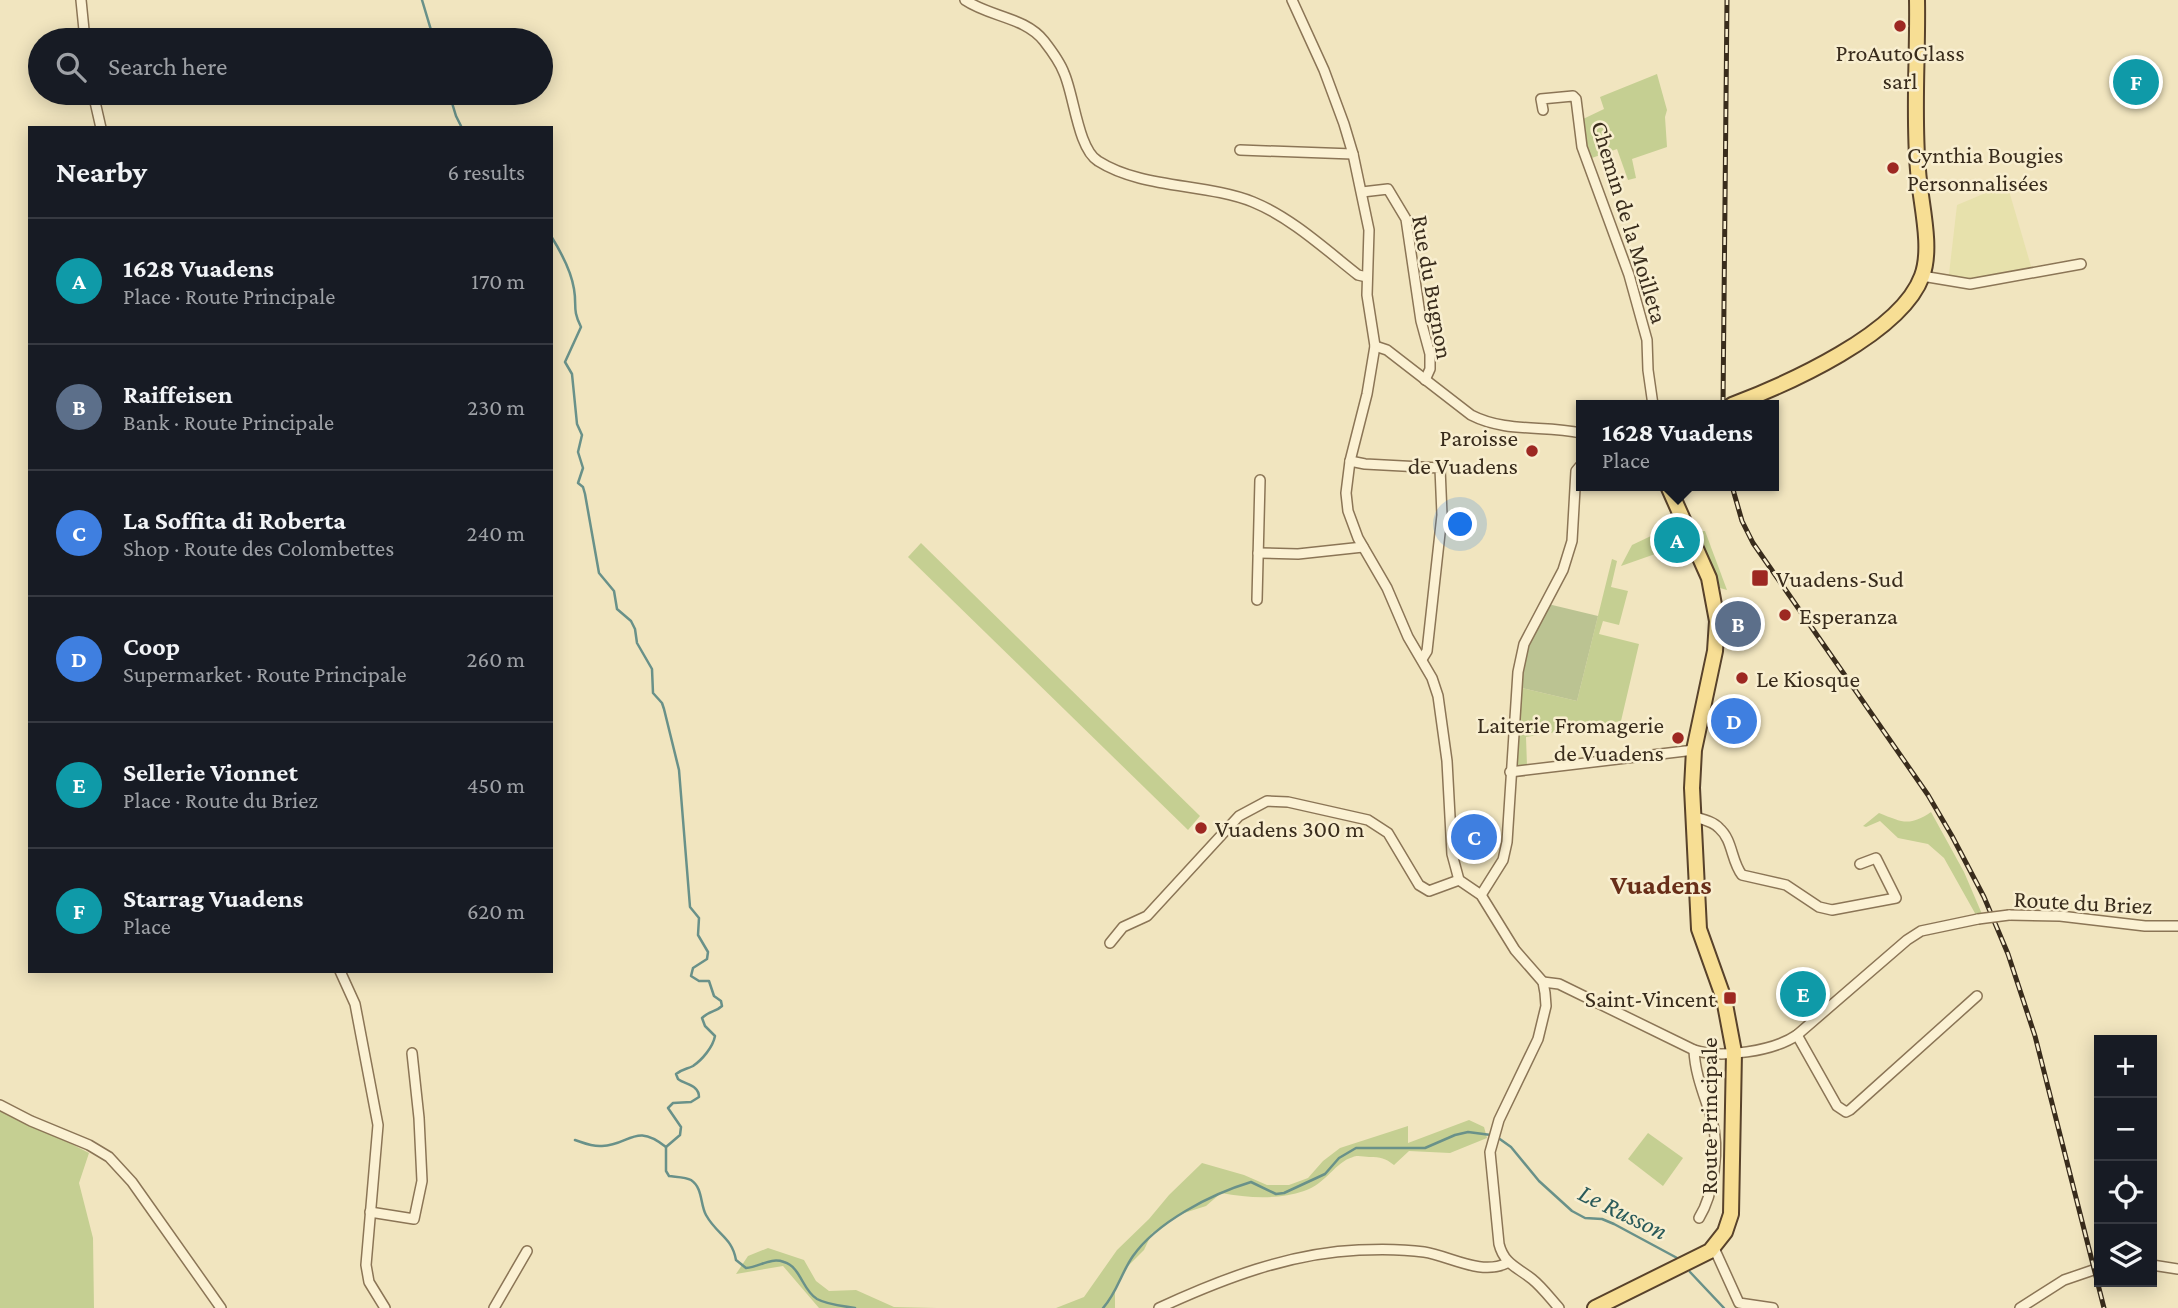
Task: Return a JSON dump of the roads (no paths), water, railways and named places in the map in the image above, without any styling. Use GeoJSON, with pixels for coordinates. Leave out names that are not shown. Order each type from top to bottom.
{"type":"FeatureCollection","features":[{"type":"Feature","properties":{"kind":"main road"},"geometry":{"type":"LineString","coordinates":[[1743,400],[1811,370],[1872,333],[1897,313],[1922,276],[1926,250],[1918,170],[1917,0]]}},
{"type":"Feature","properties":{"kind":"main road","name":"Route Principale"},"geometry":{"type":"LineString","coordinates":[[1670,491],[1709,578],[1717,621],[1713,665],[1694,750],[1692,816],[1699,929],[1724,999],[1734,1052],[1732,1206],[1725,1232],[1714,1248]]}},
{"type":"Feature","properties":{"kind":"main road"},"geometry":{"type":"LineString","coordinates":[[1595,1308],[1693,1261],[1714,1248]]}},
{"type":"Feature","properties":{"kind":"street"},"geometry":{"type":"LineString","coordinates":[[81,0],[84,28]]}},
{"type":"Feature","properties":{"kind":"street"},"geometry":{"type":"LineString","coordinates":[[965,0],[984,11],[1029,27],[1046,43],[1063,70],[1086,148],[1094,159],[1121,172],[1253,202],[1307,235],[1359,275],[1367,277]]}},
{"type":"Feature","properties":{"kind":"street"},"geometry":{"type":"LineString","coordinates":[[1292,0],[1324,70],[1353,154],[1368,230],[1367,295],[1375,346],[1367,394],[1350,461],[1346,500],[1351,523],[1380,574],[1408,638],[1432,678],[1443,718],[1452,854],[1459,880],[1481,895],[1515,950],[1544,982],[1546,1006],[1538,1039],[1495,1131],[1490,1166],[1501,1250],[1507,1262],[1533,1280],[1559,1308]]}},
{"type":"Feature","properties":{"kind":"street","name":"Chemin de la Moilleta"},"geometry":{"type":"LineString","coordinates":[[1543,110],[1541,99],[1573,96],[1576,99],[1582,147],[1629,275],[1647,340],[1652,400]]}},
{"type":"Feature","properties":{"kind":"street"},"geometry":{"type":"LineString","coordinates":[[96,105],[101,126]]}},
{"type":"Feature","properties":{"kind":"street"},"geometry":{"type":"LineString","coordinates":[[1240,150],[1353,154]]}},
{"type":"Feature","properties":{"kind":"street","name":"Rue du Bugnon"},"geometry":{"type":"LineString","coordinates":[[1362,192],[1388,189],[1406,219],[1421,321],[1430,354],[1430,369],[1425,380]]}},
{"type":"Feature","properties":{"kind":"street"},"geometry":{"type":"LineString","coordinates":[[1922,276],[1970,285],[2081,264]]}},
{"type":"Feature","properties":{"kind":"street"},"geometry":{"type":"LineString","coordinates":[[1375,346],[1387,350],[1471,415],[1491,424],[1576,432]]}},
{"type":"Feature","properties":{"kind":"street"},"geometry":{"type":"LineString","coordinates":[[1350,461],[1440,468],[1442,515],[1427,651],[1422,659]]}},
{"type":"Feature","properties":{"kind":"street"},"geometry":{"type":"LineString","coordinates":[[1481,895],[1503,860],[1507,842],[1518,671],[1524,644],[1563,570],[1572,541],[1576,471]]}},
{"type":"Feature","properties":{"kind":"street"},"geometry":{"type":"LineString","coordinates":[[1258,600],[1260,480]]}},
{"type":"Feature","properties":{"kind":"street"},"geometry":{"type":"LineString","coordinates":[[1258,553],[1298,554],[1363,547]]}},
{"type":"Feature","properties":{"kind":"street"},"geometry":{"type":"LineString","coordinates":[[1510,772],[1694,750]]}},
{"type":"Feature","properties":{"kind":"street"},"geometry":{"type":"LineString","coordinates":[[1110,943],[1123,927],[1147,916],[1239,816],[1267,802],[1288,802],[1368,820],[1388,833],[1419,885],[1429,891],[1459,880]]}},
{"type":"Feature","properties":{"kind":"street"},"geometry":{"type":"LineString","coordinates":[[1692,816],[1722,830],[1742,875],[1786,885],[1823,909],[1832,910],[1896,898],[1876,858],[1860,864]]}},
{"type":"Feature","properties":{"kind":"street","name":"Route du Briez"},"geometry":{"type":"LineString","coordinates":[[1693,1051],[1708,1054],[1734,1052],[1770,1048],[1785,1043],[1921,931],[2009,915],[2060,916],[2145,926],[2178,926]]}},
{"type":"Feature","properties":{"kind":"street"},"geometry":{"type":"LineString","coordinates":[[341,973],[353,996],[378,1125],[367,1270],[369,1282],[386,1308]]}},
{"type":"Feature","properties":{"kind":"street"},"geometry":{"type":"LineString","coordinates":[[1544,982],[1559,984],[1693,1051],[1700,1086],[1713,1123],[1714,1145],[1712,1186],[1706,1207],[1699,1218]]}},
{"type":"Feature","properties":{"kind":"street"},"geometry":{"type":"LineString","coordinates":[[1797,1035],[1837,1106],[1846,1112],[1977,996]]}},
{"type":"Feature","properties":{"kind":"street"},"geometry":{"type":"LineString","coordinates":[[370,1212],[414,1219],[422,1181],[412,1052]]}},
{"type":"Feature","properties":{"kind":"street"},"geometry":{"type":"LineString","coordinates":[[0,1105],[31,1121],[89,1144],[109,1157],[132,1182],[221,1308]]}},
{"type":"Feature","properties":{"kind":"street"},"geometry":{"type":"LineString","coordinates":[[1714,1248],[1739,1303],[1773,1308]]}},
{"type":"Feature","properties":{"kind":"street"},"geometry":{"type":"LineString","coordinates":[[1159,1308],[1263,1266],[1357,1250],[1412,1251],[1485,1267],[1501,1266],[1507,1262]]}},
{"type":"Feature","properties":{"kind":"street"},"geometry":{"type":"LineString","coordinates":[[494,1308],[527,1251]]}},
{"type":"Feature","properties":{"kind":"street"},"geometry":{"type":"LineString","coordinates":[[2157,1266],[2178,1269]]}},
{"type":"Feature","properties":{"kind":"street"},"geometry":{"type":"LineString","coordinates":[[2020,1308],[2064,1280],[2094,1270]]}},
{"type":"Feature","properties":{"kind":"waterway"},"geometry":{"type":"LineString","coordinates":[[422,0],[430,28]]}},
{"type":"Feature","properties":{"kind":"waterway"},"geometry":{"type":"LineString","coordinates":[[453,105],[461,126]]}},
{"type":"Feature","properties":{"kind":"waterway"},"geometry":{"type":"LineString","coordinates":[[553,239],[571,275],[581,327],[565,362],[572,374],[577,424],[582,435],[578,452],[583,468],[578,483],[585,494],[599,573],[614,591],[617,609],[631,621],[635,629],[637,643],[652,669],[653,693],[664,709],[679,770],[690,907],[699,918],[698,935],[708,952],[707,959],[693,968],[691,976],[699,981],[709,981],[714,996],[721,1001],[722,1006],[702,1018],[705,1026],[715,1036],[710,1049],[693,1066],[676,1074],[678,1079],[697,1090],[699,1097],[691,1102],[673,1103],[668,1108],[681,1127],[680,1135],[666,1147]]}},
{"type":"Feature","properties":{"kind":"waterway","name":"Le Russon"},"geometry":{"type":"LineString","coordinates":[[1103,1308],[1129,1262],[1143,1244],[1170,1221],[1219,1194],[1251,1182],[1276,1194],[1284,1193],[1325,1174],[1339,1158],[1356,1148],[1425,1148],[1468,1132],[1491,1135]]}},
{"type":"Feature","properties":{"kind":"waterway","name":"Le Russon"},"geometry":{"type":"LineString","coordinates":[[575,1140],[598,1146],[612,1145],[640,1135],[655,1140],[666,1147],[666,1171],[669,1176],[686,1178],[695,1183],[706,1215],[728,1241],[736,1260],[746,1268],[770,1261],[784,1262],[794,1269],[817,1299],[855,1308]]}},
{"type":"Feature","properties":{"kind":"waterway","name":"Le Russon"},"geometry":{"type":"LineString","coordinates":[[1497,1137],[1511,1147],[1539,1181],[1572,1211],[1585,1218],[1602,1219],[1614,1224],[1679,1259]]}},
{"type":"Feature","properties":{"kind":"waterway","name":"Le Russon"},"geometry":{"type":"LineString","coordinates":[[1690,1272],[1724,1308]]}},
{"type":"Feature","properties":{"kind":"railway"},"geometry":{"type":"LineString","coordinates":[[1723,400],[1727,0]]}},
{"type":"Feature","properties":{"kind":"railway"},"geometry":{"type":"LineString","coordinates":[[1733,491],[1742,521],[1753,543],[1928,795],[1984,897],[2008,954],[2035,1036],[2104,1308]]}},
{"type":"Feature","properties":{"kind":"place","name":"ProAutoGlass sarl"},"geometry":{"type":"Point","coordinates":[1900,26]}},
{"type":"Feature","properties":{"kind":"place","name":"Starrag Vuadens"},"geometry":{"type":"Point","coordinates":[2136,82]}},
{"type":"Feature","properties":{"kind":"place","name":"Cynthia Bougies Personnalisées"},"geometry":{"type":"Point","coordinates":[1893,168]}},
{"type":"Feature","properties":{"kind":"place","name":"Paroisse de Vuadens"},"geometry":{"type":"Point","coordinates":[1532,451]}},
{"type":"Feature","properties":{"kind":"place","name":"1628 Vuadens"},"geometry":{"type":"Point","coordinates":[1677,540]}},
{"type":"Feature","properties":{"kind":"place","name":"Vuadens-Sud"},"geometry":{"type":"Point","coordinates":[1760,578]}},
{"type":"Feature","properties":{"kind":"place","name":"Esperanza"},"geometry":{"type":"Point","coordinates":[1785,615]}},
{"type":"Feature","properties":{"kind":"place","name":"Raiffeisen"},"geometry":{"type":"Point","coordinates":[1738,624]}},
{"type":"Feature","properties":{"kind":"place","name":"Le Kiosque"},"geometry":{"type":"Point","coordinates":[1742,678]}},
{"type":"Feature","properties":{"kind":"place","name":"Coop"},"geometry":{"type":"Point","coordinates":[1734,721]}},
{"type":"Feature","properties":{"kind":"place","name":"Laiterie Fromagerie de Vuadens"},"geometry":{"type":"Point","coordinates":[1678,738]}},
{"type":"Feature","properties":{"kind":"place","name":"Vuadens 300 m"},"geometry":{"type":"Point","coordinates":[1201,828]}},
{"type":"Feature","properties":{"kind":"place","name":"La Soffita di Roberta"},"geometry":{"type":"Point","coordinates":[1474,837]}},
{"type":"Feature","properties":{"kind":"place","name":"Sellerie Vionnet"},"geometry":{"type":"Point","coordinates":[1803,994]}},
{"type":"Feature","properties":{"kind":"place","name":"Saint-Vincent"},"geometry":{"type":"Point","coordinates":[1730,998]}},
{"type":"Feature","properties":{"kind":"district","name":"Vuadens"},"geometry":{"type":"Point","coordinates":[1661,884]}}]}
